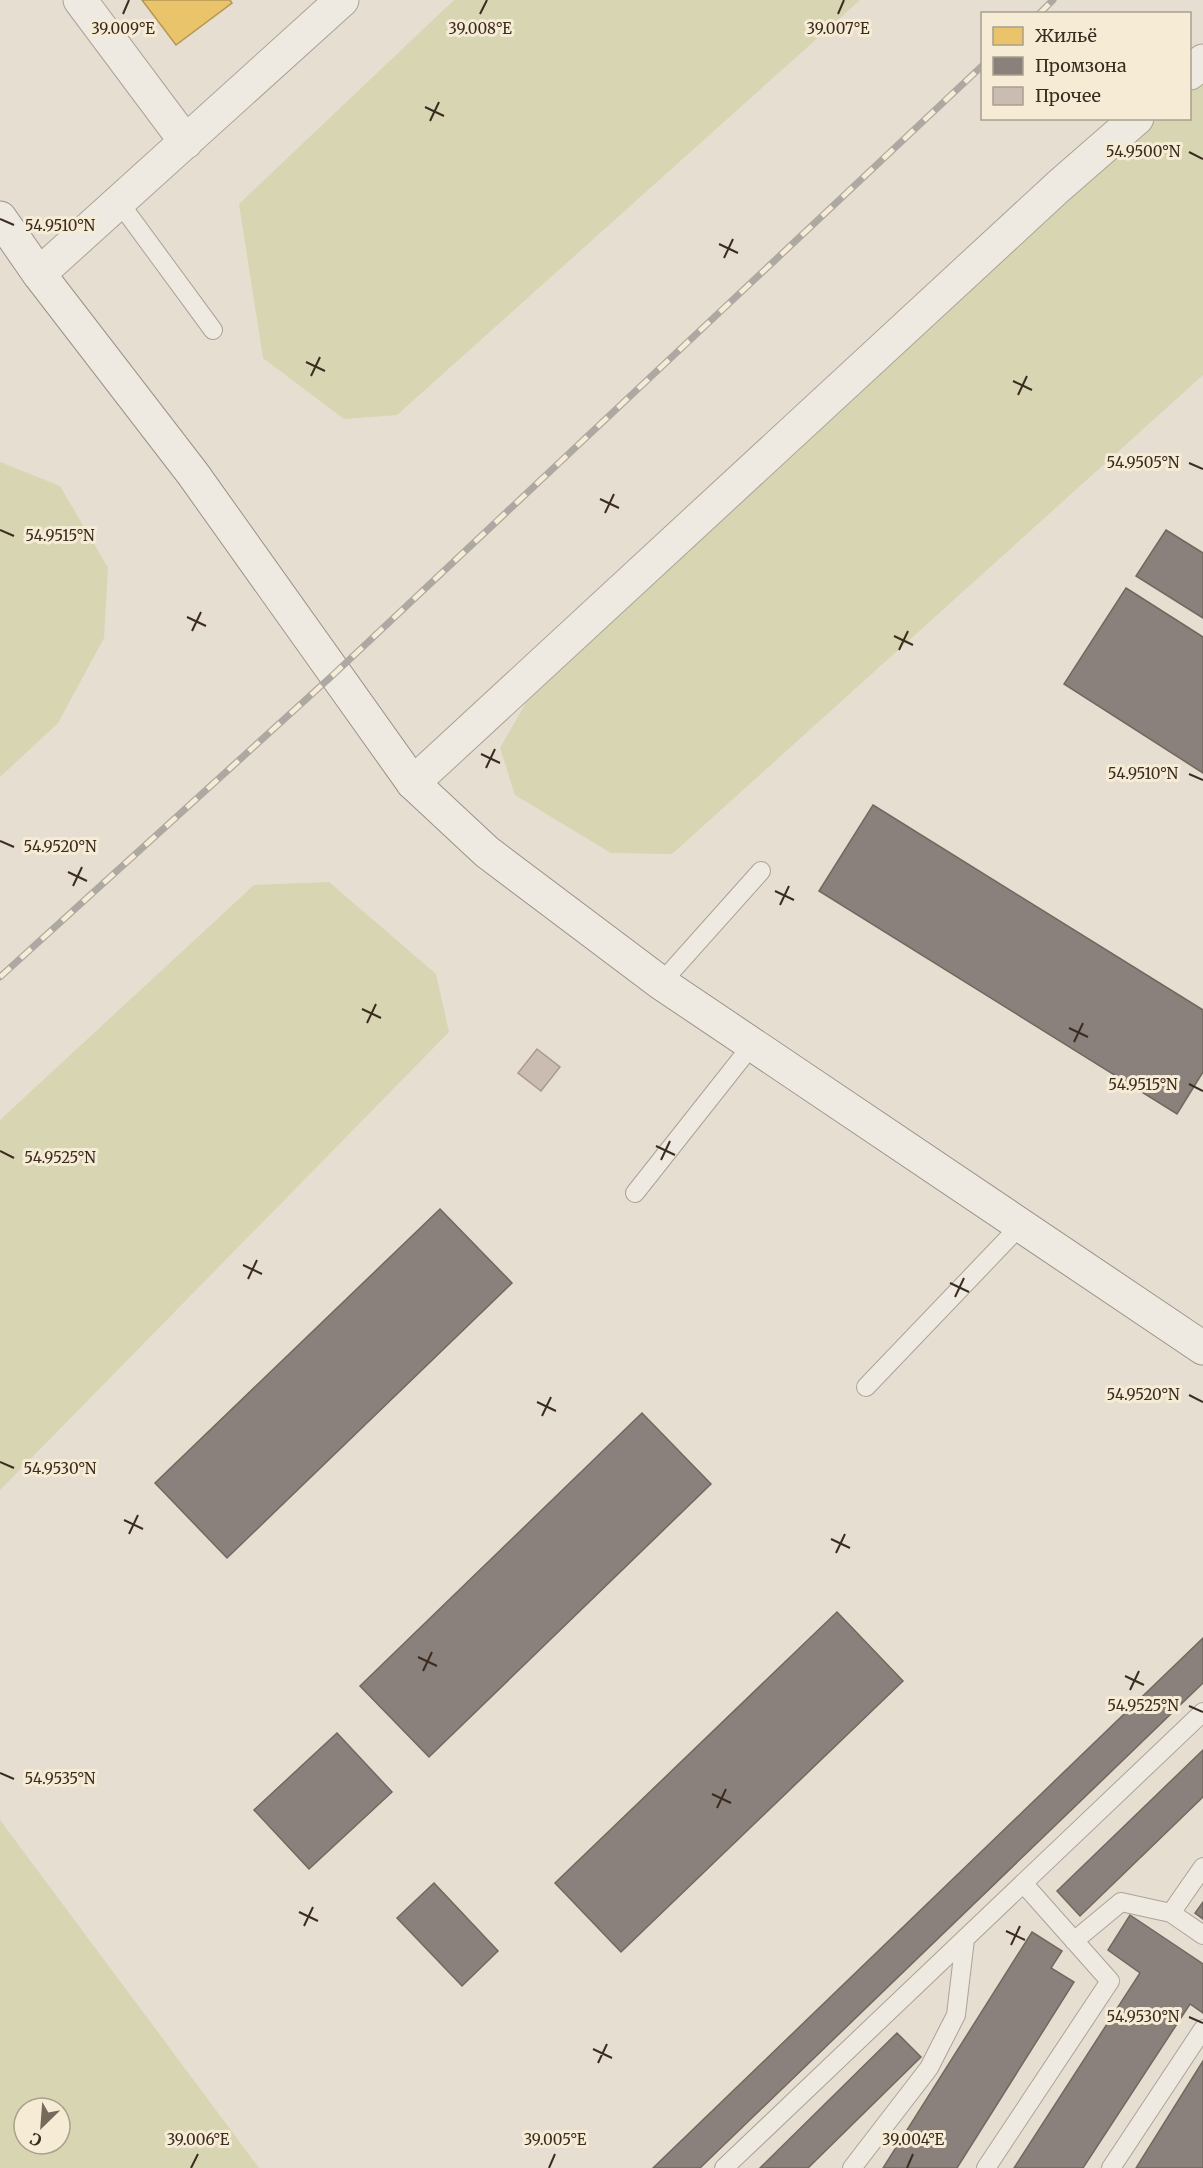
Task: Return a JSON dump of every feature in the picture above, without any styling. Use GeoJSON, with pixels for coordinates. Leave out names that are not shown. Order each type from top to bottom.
{"type":"FeatureCollection","features":[{"type":"Feature","properties":{"kind":"street"},"geometry":{"type":"LineString","coordinates":[[80,0],[186,142]]}},
{"type":"Feature","properties":{"kind":"street"},"geometry":{"type":"LineString","coordinates":[[39,274],[342,0]]}},
{"type":"Feature","properties":{"kind":"street"},"geometry":{"type":"LineString","coordinates":[[1191,72],[1203,62]]}},
{"type":"Feature","properties":{"kind":"street"},"geometry":{"type":"LineString","coordinates":[[413,783],[1059,186],[1135,120]]}},
{"type":"Feature","properties":{"kind":"street"},"geometry":{"type":"LineString","coordinates":[[0,218],[39,274],[193,474],[413,783],[487,852],[661,983],[1203,1348]]}},
{"type":"Feature","properties":{"kind":"lane"},"geometry":{"type":"LineString","coordinates":[[119,202],[213,330]]}},
{"type":"Feature","properties":{"kind":"lane"},"geometry":{"type":"LineString","coordinates":[[661,983],[762,871]]}},
{"type":"Feature","properties":{"kind":"lane"},"geometry":{"type":"LineString","coordinates":[[635,1193],[752,1045]]}},
{"type":"Feature","properties":{"kind":"lane"},"geometry":{"type":"LineString","coordinates":[[866,1387],[1020,1226]]}},
{"type":"Feature","properties":{"kind":"lane"},"geometry":{"type":"LineString","coordinates":[[724,2168],[1203,1712]]}},
{"type":"Feature","properties":{"kind":"lane"},"geometry":{"type":"LineString","coordinates":[[1171,1914],[1203,1867]]}},
{"type":"Feature","properties":{"kind":"lane"},"geometry":{"type":"LineString","coordinates":[[986,2168],[1110,1981],[1023,1883]]}},
{"type":"Feature","properties":{"kind":"lane"},"geometry":{"type":"LineString","coordinates":[[1074,1941],[1121,1902],[1171,1914],[1203,1935]]}},
{"type":"Feature","properties":{"kind":"lane"},"geometry":{"type":"LineString","coordinates":[[852,2168],[929,2068],[956,2015],[965,1939]]}},
{"type":"Feature","properties":{"kind":"lane"},"geometry":{"type":"LineString","coordinates":[[1111,2168],[1203,2029]]}},
{"type":"Feature","properties":{"kind":"shaded area"},"geometry":{"type":"Polygon","coordinates":[[[454,0],[860,0],[397,415],[344,419],[263,358],[239,204],[454,0]]]}},
{"type":"Feature","properties":{"kind":"shaded area"},"geometry":{"type":"Polygon","coordinates":[[[1203,46],[1203,375],[672,854],[611,853],[515,795],[500,748],[531,694],[1116,120],[1191,120],[1191,54],[1203,46]]]}},
{"type":"Feature","properties":{"kind":"shaded area"},"geometry":{"type":"Polygon","coordinates":[[[0,462],[60,486],[108,568],[104,638],[58,723],[0,777],[0,462]]]}},
{"type":"Feature","properties":{"kind":"shaded area"},"geometry":{"type":"Polygon","coordinates":[[[329,882],[436,974],[449,1032],[0,1490],[0,1120],[254,885],[329,882]]]}},
{"type":"Feature","properties":{"kind":"shaded area"},"geometry":{"type":"Polygon","coordinates":[[[0,1820],[259,2168],[0,2168],[0,1820]]]}},
{"type":"Feature","properties":{"kind":"building: Жильё"},"geometry":{"type":"Polygon","coordinates":[[[142,0],[230,0],[232,3],[176,45],[142,0]]]}},
{"type":"Feature","properties":{"kind":"building: Промзона"},"geometry":{"type":"Polygon","coordinates":[[[1166,530],[1203,553],[1203,618],[1136,576],[1166,530]]]}},
{"type":"Feature","properties":{"kind":"building: Промзона"},"geometry":{"type":"Polygon","coordinates":[[[1126,588],[1203,637],[1203,773],[1064,684],[1126,588]]]}},
{"type":"Feature","properties":{"kind":"building: Промзона"},"geometry":{"type":"Polygon","coordinates":[[[873,805],[1203,1010],[1203,1072],[1177,1114],[819,891],[873,805]]]}},
{"type":"Feature","properties":{"kind":"building: Промзона"},"geometry":{"type":"Polygon","coordinates":[[[440,1209],[512,1283],[227,1558],[155,1483],[440,1209]]]}},
{"type":"Feature","properties":{"kind":"building: Промзона"},"geometry":{"type":"Polygon","coordinates":[[[642,1413],[711,1484],[429,1757],[360,1686],[642,1413]]]}},
{"type":"Feature","properties":{"kind":"building: Промзона"},"geometry":{"type":"Polygon","coordinates":[[[837,1612],[903,1681],[621,1952],[555,1883],[837,1612]]]}},
{"type":"Feature","properties":{"kind":"building: Промзона"},"geometry":{"type":"Polygon","coordinates":[[[1203,1638],[1203,1683],[700,2168],[653,2168],[1203,1638]]]}},
{"type":"Feature","properties":{"kind":"building: Промзона"},"geometry":{"type":"Polygon","coordinates":[[[337,1733],[392,1792],[309,1869],[254,1810],[337,1733]]]}},
{"type":"Feature","properties":{"kind":"building: Промзона"},"geometry":{"type":"Polygon","coordinates":[[[1203,1750],[1203,1797],[1080,1916],[1057,1891],[1203,1750]]]}},
{"type":"Feature","properties":{"kind":"building: Промзона"},"geometry":{"type":"Polygon","coordinates":[[[434,1883],[498,1951],[462,1986],[397,1918],[434,1883]]]}},
{"type":"Feature","properties":{"kind":"building: Промзона"},"geometry":{"type":"Polygon","coordinates":[[[1203,1902],[1203,1919],[1195,1913],[1203,1902]]]}},
{"type":"Feature","properties":{"kind":"building: Промзона"},"geometry":{"type":"Polygon","coordinates":[[[1130,1915],[1203,1964],[1203,2013],[1190,2004],[1083,2168],[1014,2168],[1140,1973],[1108,1950],[1130,1915]]]}},
{"type":"Feature","properties":{"kind":"building: Промзона"},"geometry":{"type":"Polygon","coordinates":[[[1032,1932],[1062,1951],[1051,1968],[1074,1982],[957,2168],[883,2168],[1032,1932]]]}},
{"type":"Feature","properties":{"kind":"building: Промзона"},"geometry":{"type":"Polygon","coordinates":[[[897,2033],[921,2057],[808,2168],[760,2168],[897,2033]]]}},
{"type":"Feature","properties":{"kind":"building: Промзона"},"geometry":{"type":"Polygon","coordinates":[[[1203,2061],[1203,2168],[1136,2168],[1203,2061]]]}},
{"type":"Feature","properties":{"kind":"building: Прочее"},"geometry":{"type":"Polygon","coordinates":[[[537,1049],[560,1067],[541,1091],[518,1073],[537,1049]]]}},
{"type":"Feature","properties":{"kind":"railway"},"geometry":{"type":"LineString","coordinates":[[1041,12],[1053,0]]}},
{"type":"Feature","properties":{"kind":"railway"},"geometry":{"type":"LineString","coordinates":[[0,977],[334,674],[981,67]]}}]}
